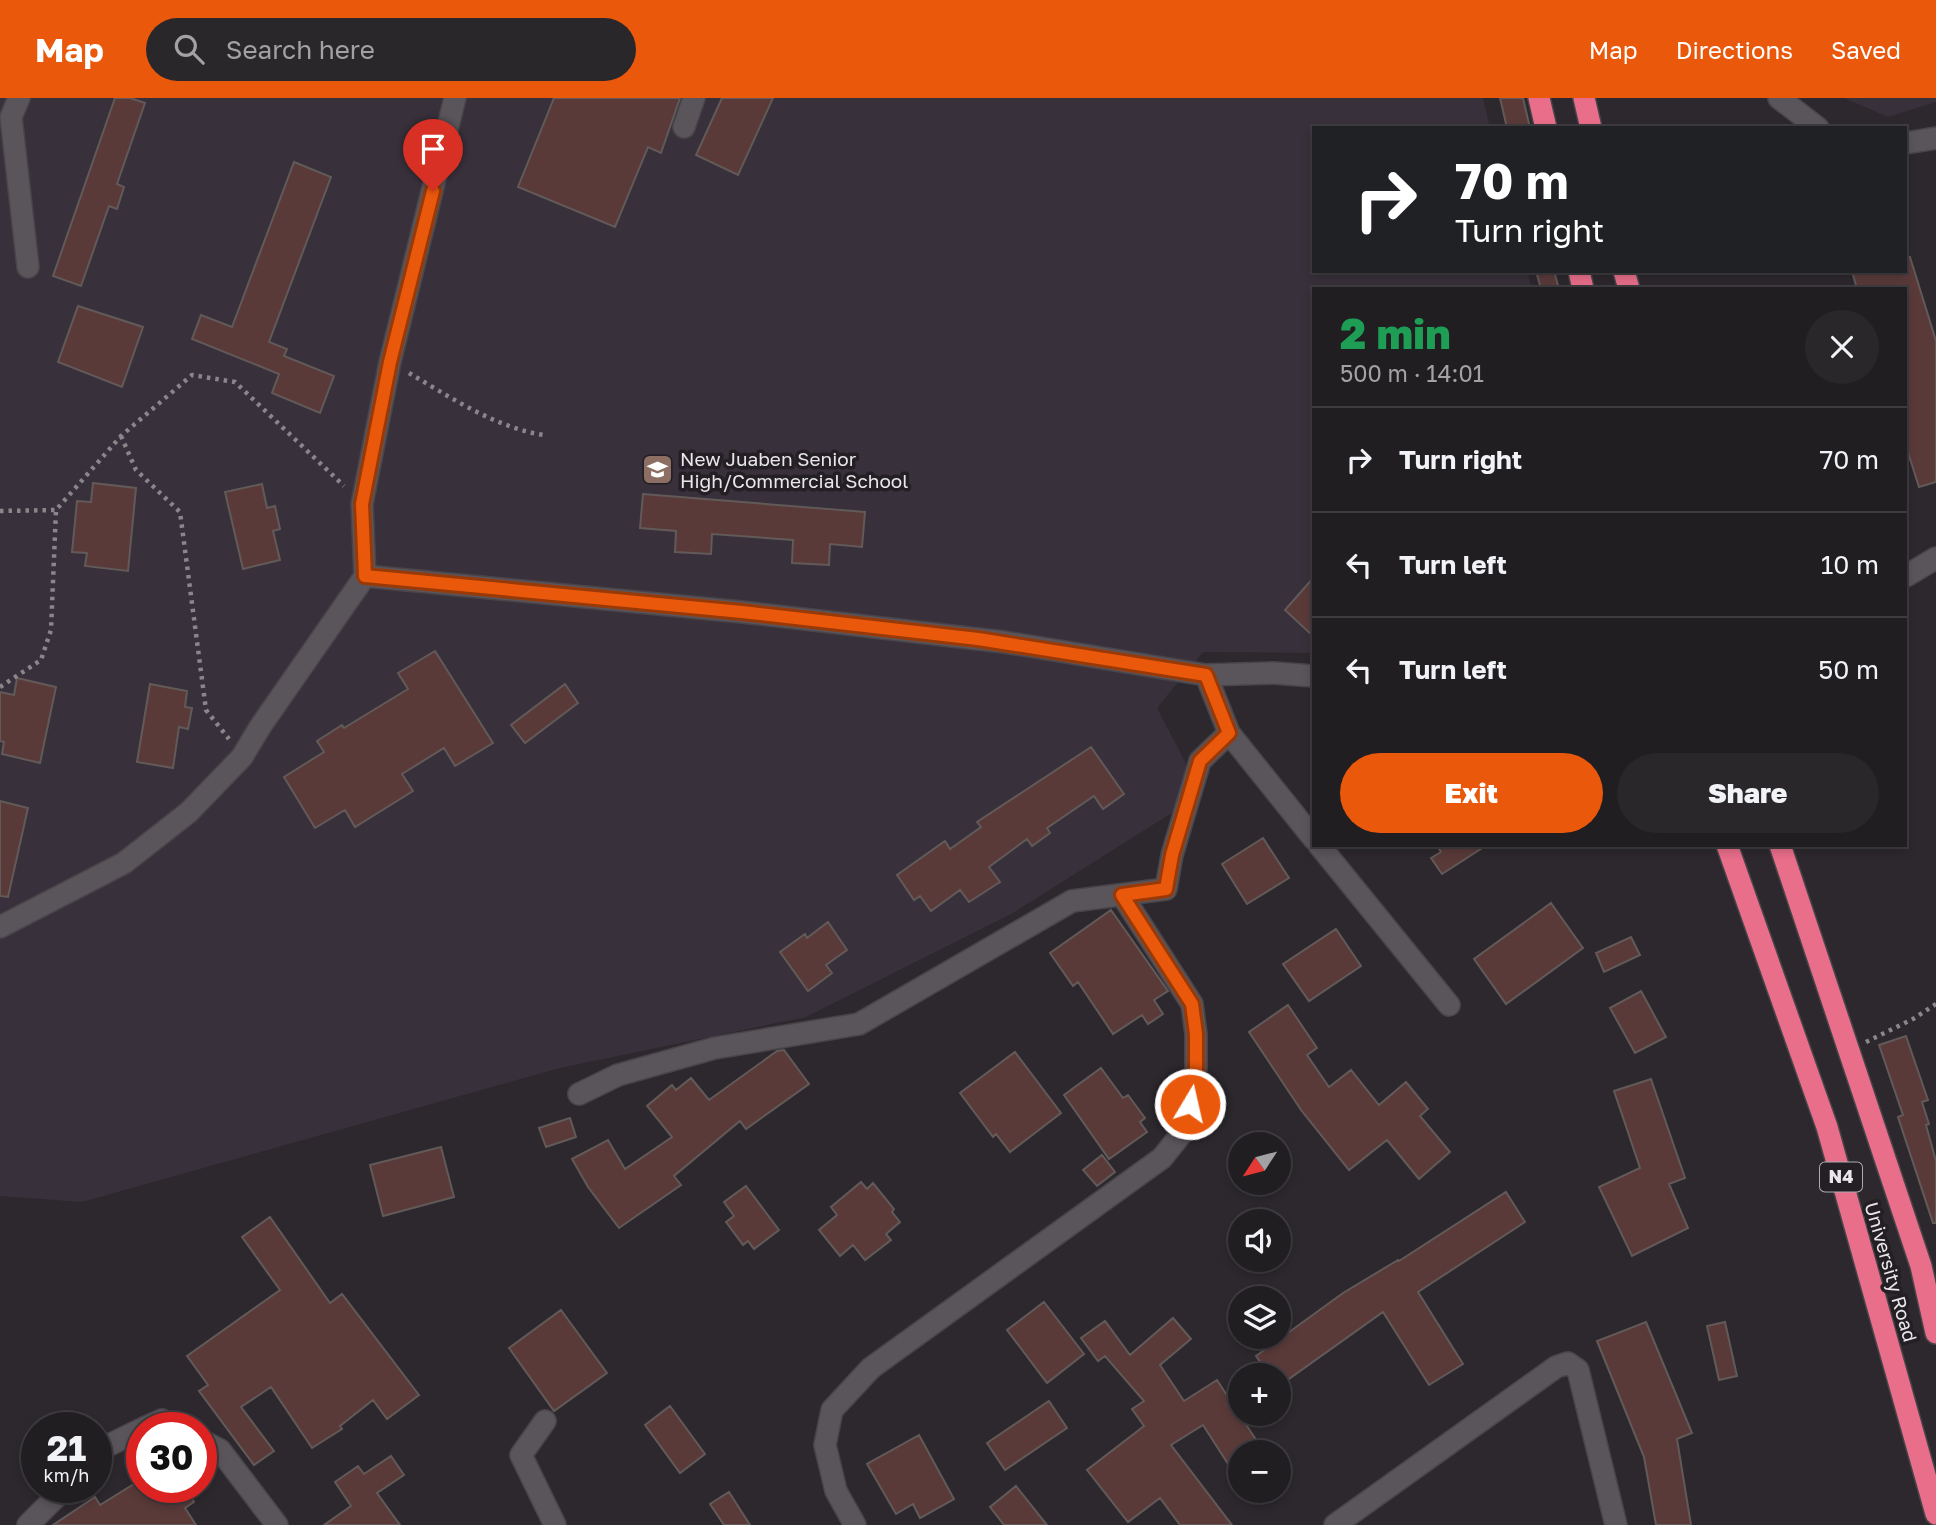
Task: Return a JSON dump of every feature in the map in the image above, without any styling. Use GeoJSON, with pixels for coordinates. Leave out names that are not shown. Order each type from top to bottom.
{"type":"FeatureCollection","features":[{"type":"Feature","properties":{"kind":"highway"},"geometry":{"type":"LineString","coordinates":[[1539,98],[1546,126]]}},
{"type":"Feature","properties":{"kind":"highway"},"geometry":{"type":"LineString","coordinates":[[1584,98],[1591,126]]}},
{"type":"Feature","properties":{"kind":"highway","name":"University Road"},"geometry":{"type":"LineString","coordinates":[[1728,847],[1827,1127],[1936,1514]]}},
{"type":"Feature","properties":{"kind":"highway","name":"University Road"},"geometry":{"type":"LineString","coordinates":[[1781,847],[1849,1050],[1928,1264],[1936,1333]]}},
{"type":"Feature","properties":{"kind":"street"},"geometry":{"type":"LineString","coordinates":[[19,98],[11,117],[29,267]]}},
{"type":"Feature","properties":{"kind":"street"},"geometry":{"type":"LineString","coordinates":[[0,927],[124,863],[190,812],[242,757],[365,576],[362,504],[390,362],[455,98]]}},
{"type":"Feature","properties":{"kind":"street"},"geometry":{"type":"LineString","coordinates":[[684,127],[694,98]]}},
{"type":"Feature","properties":{"kind":"street"},"geometry":{"type":"LineString","coordinates":[[1779,98],[1815,126]]}},
{"type":"Feature","properties":{"kind":"street"},"geometry":{"type":"LineString","coordinates":[[1907,143],[1936,138]]}},
{"type":"Feature","properties":{"kind":"street"},"geometry":{"type":"LineString","coordinates":[[0,196],[18,184]]}},
{"type":"Feature","properties":{"kind":"street"},"geometry":{"type":"LineString","coordinates":[[1907,575],[1936,558]]}},
{"type":"Feature","properties":{"kind":"street"},"geometry":{"type":"LineString","coordinates":[[365,576],[742,612],[962,637],[1206,675],[1274,673],[1312,676]]}},
{"type":"Feature","properties":{"kind":"street"},"geometry":{"type":"LineString","coordinates":[[1206,675],[1229,733],[1312,837]]}},
{"type":"Feature","properties":{"kind":"street"},"geometry":{"type":"LineString","coordinates":[[579,1094],[618,1075],[715,1048],[859,1024],[1072,901],[1166,889],[1172,855],[1200,761],[1229,733]]}},
{"type":"Feature","properties":{"kind":"street"},"geometry":{"type":"LineString","coordinates":[[1321,847],[1448,1005]]}},
{"type":"Feature","properties":{"kind":"street"},"geometry":{"type":"LineString","coordinates":[[855,1525],[836,1491],[825,1445],[832,1410],[871,1368],[1162,1158],[1182,1133],[1196,1069],[1196,1034],[1192,1004],[1122,895]]}},
{"type":"Feature","properties":{"kind":"street"},"geometry":{"type":"LineString","coordinates":[[1335,1525],[1556,1367],[1568,1363],[1578,1370],[1616,1525]]}},
{"type":"Feature","properties":{"kind":"street"},"geometry":{"type":"LineString","coordinates":[[545,1421],[521,1455],[555,1525]]}},
{"type":"Feature","properties":{"kind":"street"},"geometry":{"type":"LineString","coordinates":[[217,1448],[277,1525]]}},
{"type":"Feature","properties":{"kind":"street"},"geometry":{"type":"LineString","coordinates":[[28,1525],[50,1503]]}},
{"type":"Feature","properties":{"kind":"path"},"geometry":{"type":"LineString","coordinates":[[390,362],[466,405],[523,432],[544,435]]}},
{"type":"Feature","properties":{"kind":"path"},"geometry":{"type":"LineString","coordinates":[[0,687],[41,660],[51,630],[55,510],[121,436],[192,375],[235,382],[362,504]]}},
{"type":"Feature","properties":{"kind":"path"},"geometry":{"type":"LineString","coordinates":[[121,436],[136,470],[180,512],[206,710],[242,757]]}},
{"type":"Feature","properties":{"kind":"path"},"geometry":{"type":"LineString","coordinates":[[0,511],[55,510]]}},
{"type":"Feature","properties":{"kind":"path"},"geometry":{"type":"LineString","coordinates":[[1849,1050],[1913,1019],[1936,1004]]}},
{"type":"Feature","properties":{"kind":"shaded area","name":"New Juaben Senior High/Commercial School"},"geometry":{"type":"Polygon","coordinates":[[[0,98],[1483,98],[1490,126],[1312,126],[1312,273],[1528,273],[1531,287],[1312,287],[1312,653],[1203,652],[1157,708],[1202,794],[1013,913],[806,1017],[560,1068],[82,1202],[0,1196],[0,98]]]}},
{"type":"Feature","properties":{"kind":"shaded area"},"geometry":{"type":"Polygon","coordinates":[[[1844,98],[1936,98],[1936,102],[1888,117],[1844,98]]]}},
{"type":"Feature","properties":{"kind":"building"},"geometry":{"type":"Polygon","coordinates":[[[115,98],[130,98],[145,103],[117,184],[124,187],[117,209],[109,206],[81,286],[53,276],[115,98]]]}},
{"type":"Feature","properties":{"kind":"building"},"geometry":{"type":"Polygon","coordinates":[[[554,98],[680,98],[661,153],[648,147],[615,227],[518,187],[554,98]]]}},
{"type":"Feature","properties":{"kind":"building"},"geometry":{"type":"Polygon","coordinates":[[[722,98],[773,98],[738,175],[696,155],[722,98]]]}},
{"type":"Feature","properties":{"kind":"building"},"geometry":{"type":"Polygon","coordinates":[[[1500,98],[1523,98],[1530,126],[1507,126],[1500,98]]]}},
{"type":"Feature","properties":{"kind":"building"},"geometry":{"type":"Polygon","coordinates":[[[294,162],[331,177],[269,342],[287,349],[284,356],[334,376],[320,413],[272,393],[279,374],[192,339],[201,315],[232,327],[294,162]]]}},
{"type":"Feature","properties":{"kind":"building"},"geometry":{"type":"Polygon","coordinates":[[[1910,257],[1936,341],[1936,482],[1919,487],[1907,449],[1907,287],[1856,287],[1853,273],[1907,273],[1907,258],[1910,257]]]}},
{"type":"Feature","properties":{"kind":"building"},"geometry":{"type":"Polygon","coordinates":[[[1537,273],[1555,273],[1558,287],[1540,287],[1537,273]]]}},
{"type":"Feature","properties":{"kind":"building"},"geometry":{"type":"Polygon","coordinates":[[[78,306],[143,327],[122,387],[58,362],[78,306]]]}},
{"type":"Feature","properties":{"kind":"building"},"geometry":{"type":"Polygon","coordinates":[[[93,483],[136,488],[128,571],[85,566],[87,553],[72,552],[77,501],[91,502],[93,483]]]}},
{"type":"Feature","properties":{"kind":"building"},"geometry":{"type":"Polygon","coordinates":[[[262,484],[267,508],[275,506],[280,529],[273,531],[280,560],[243,569],[225,492],[262,484]]]}},
{"type":"Feature","properties":{"kind":"building"},"geometry":{"type":"Polygon","coordinates":[[[643,494],[865,512],[862,547],[830,544],[829,565],[792,563],[793,540],[712,534],[711,554],[675,552],[676,531],[640,528],[643,494]]]}},
{"type":"Feature","properties":{"kind":"building"},"geometry":{"type":"Polygon","coordinates":[[[1312,579],[1312,635],[1285,610],[1312,579]]]}},
{"type":"Feature","properties":{"kind":"building"},"geometry":{"type":"Polygon","coordinates":[[[435,651],[493,743],[455,766],[444,748],[402,774],[413,791],[355,827],[345,810],[315,828],[284,777],[324,752],[317,741],[342,725],[344,728],[408,689],[398,673],[435,651]]]}},
{"type":"Feature","properties":{"kind":"building"},"geometry":{"type":"Polygon","coordinates":[[[17,678],[56,687],[40,763],[2,754],[4,742],[0,741],[0,692],[14,695],[17,678]]]}},
{"type":"Feature","properties":{"kind":"building"},"geometry":{"type":"Polygon","coordinates":[[[150,684],[187,691],[185,707],[192,708],[188,729],[179,727],[173,768],[137,762],[150,684]]]}},
{"type":"Feature","properties":{"kind":"building"},"geometry":{"type":"Polygon","coordinates":[[[565,684],[578,703],[525,743],[511,725],[565,684]]]}},
{"type":"Feature","properties":{"kind":"building"},"geometry":{"type":"Polygon","coordinates":[[[1091,747],[1124,794],[1103,809],[1094,796],[1047,828],[1050,833],[1032,846],[1027,839],[989,867],[1000,882],[969,902],[960,890],[931,911],[920,896],[914,900],[897,875],[945,841],[950,849],[981,827],[977,822],[1091,747]]]}},
{"type":"Feature","properties":{"kind":"building"},"geometry":{"type":"Polygon","coordinates":[[[0,801],[28,808],[8,897],[0,896],[0,801]]]}},
{"type":"Feature","properties":{"kind":"building"},"geometry":{"type":"Polygon","coordinates":[[[1263,838],[1289,878],[1247,904],[1222,864],[1263,838]]]}},
{"type":"Feature","properties":{"kind":"building"},"geometry":{"type":"Polygon","coordinates":[[[1438,847],[1484,847],[1442,874],[1431,858],[1441,852],[1438,847]]]}},
{"type":"Feature","properties":{"kind":"building"},"geometry":{"type":"Polygon","coordinates":[[[1551,903],[1583,948],[1506,1004],[1474,959],[1551,903]]]}},
{"type":"Feature","properties":{"kind":"building"},"geometry":{"type":"Polygon","coordinates":[[[1111,910],[1168,991],[1154,1000],[1163,1014],[1148,1024],[1142,1015],[1113,1034],[1078,982],[1073,986],[1050,953],[1111,910]]]}},
{"type":"Feature","properties":{"kind":"building"},"geometry":{"type":"Polygon","coordinates":[[[828,922],[847,950],[826,965],[832,973],[808,991],[780,952],[805,934],[807,938],[828,922]]]}},
{"type":"Feature","properties":{"kind":"building"},"geometry":{"type":"Polygon","coordinates":[[[1336,929],[1361,966],[1309,1001],[1283,964],[1336,929]]]}},
{"type":"Feature","properties":{"kind":"building"},"geometry":{"type":"Polygon","coordinates":[[[1631,937],[1640,955],[1604,972],[1596,953],[1631,937]]]}},
{"type":"Feature","properties":{"kind":"building"},"geometry":{"type":"Polygon","coordinates":[[[1641,991],[1666,1037],[1635,1053],[1610,1008],[1641,991]]]}},
{"type":"Feature","properties":{"kind":"building"},"geometry":{"type":"Polygon","coordinates":[[[1288,1005],[1317,1048],[1307,1055],[1329,1087],[1351,1070],[1379,1105],[1406,1082],[1428,1109],[1420,1116],[1450,1152],[1419,1179],[1387,1140],[1349,1170],[1301,1110],[1249,1032],[1288,1005]]]}},
{"type":"Feature","properties":{"kind":"building"},"geometry":{"type":"Polygon","coordinates":[[[1906,1036],[1928,1100],[1922,1102],[1936,1161],[1936,1223],[1933,1223],[1898,1117],[1903,1115],[1879,1045],[1906,1036]]]}},
{"type":"Feature","properties":{"kind":"building"},"geometry":{"type":"Polygon","coordinates":[[[784,1050],[809,1084],[746,1129],[740,1121],[674,1176],[681,1185],[619,1228],[588,1187],[572,1159],[608,1140],[625,1169],[672,1137],[647,1106],[672,1085],[676,1090],[691,1078],[709,1100],[777,1051],[784,1050]]]}},
{"type":"Feature","properties":{"kind":"building"},"geometry":{"type":"Polygon","coordinates":[[[1015,1052],[1061,1113],[1010,1152],[996,1134],[993,1137],[960,1093],[1015,1052]]]}},
{"type":"Feature","properties":{"kind":"building"},"geometry":{"type":"Polygon","coordinates":[[[1101,1068],[1123,1098],[1128,1095],[1145,1118],[1140,1122],[1147,1132],[1109,1159],[1064,1095],[1101,1068]]]}},
{"type":"Feature","properties":{"kind":"building"},"geometry":{"type":"Polygon","coordinates":[[[1651,1079],[1685,1178],[1669,1184],[1688,1228],[1632,1256],[1599,1187],[1640,1168],[1614,1091],[1651,1079]]]}},
{"type":"Feature","properties":{"kind":"building"},"geometry":{"type":"Polygon","coordinates":[[[570,1118],[576,1137],[546,1147],[539,1128],[570,1118]]]}},
{"type":"Feature","properties":{"kind":"building"},"geometry":{"type":"Polygon","coordinates":[[[441,1147],[454,1197],[383,1216],[370,1165],[441,1147]]]}},
{"type":"Feature","properties":{"kind":"building"},"geometry":{"type":"Polygon","coordinates":[[[1102,1155],[1115,1172],[1097,1186],[1083,1170],[1102,1155]]]}},
{"type":"Feature","properties":{"kind":"building"},"geometry":{"type":"Polygon","coordinates":[[[861,1182],[867,1189],[873,1183],[894,1209],[892,1212],[900,1222],[886,1234],[891,1240],[865,1260],[853,1245],[840,1256],[819,1230],[837,1215],[831,1207],[861,1182]]]}},
{"type":"Feature","properties":{"kind":"building"},"geometry":{"type":"Polygon","coordinates":[[[746,1186],[779,1230],[754,1249],[748,1241],[743,1245],[726,1222],[734,1216],[724,1202],[746,1186]]]}},
{"type":"Feature","properties":{"kind":"building"},"geometry":{"type":"Polygon","coordinates":[[[1506,1192],[1525,1222],[1418,1292],[1463,1364],[1429,1385],[1383,1312],[1291,1377],[1291,1363],[1261,1363],[1256,1356],[1266,1349],[1291,1349],[1291,1331],[1343,1293],[1399,1261],[1506,1192]]]}},
{"type":"Feature","properties":{"kind":"building"},"geometry":{"type":"Polygon","coordinates":[[[270,1217],[330,1303],[342,1294],[419,1395],[387,1419],[373,1400],[340,1426],[342,1429],[312,1448],[271,1387],[241,1407],[274,1451],[254,1465],[199,1391],[208,1385],[187,1356],[280,1290],[242,1237],[270,1217]]]}},
{"type":"Feature","properties":{"kind":"building"},"geometry":{"type":"Polygon","coordinates":[[[1044,1302],[1084,1354],[1047,1383],[1007,1330],[1044,1302]]]}},
{"type":"Feature","properties":{"kind":"building"},"geometry":{"type":"Polygon","coordinates":[[[561,1310],[607,1373],[554,1411],[509,1348],[561,1310]]]}},
{"type":"Feature","properties":{"kind":"building"},"geometry":{"type":"Polygon","coordinates":[[[1173,1318],[1191,1339],[1160,1365],[1184,1401],[1217,1380],[1228,1397],[1228,1426],[1247,1426],[1256,1440],[1228,1440],[1228,1464],[1203,1425],[1171,1445],[1232,1525],[1180,1525],[1160,1498],[1128,1522],[1087,1470],[1144,1426],[1132,1409],[1144,1401],[1105,1356],[1098,1361],[1081,1338],[1105,1321],[1130,1355],[1173,1318]]]}},
{"type":"Feature","properties":{"kind":"building"},"geometry":{"type":"Polygon","coordinates":[[[1646,1322],[1692,1433],[1677,1439],[1691,1525],[1656,1525],[1644,1457],[1597,1341],[1646,1322]]]}},
{"type":"Feature","properties":{"kind":"building"},"geometry":{"type":"Polygon","coordinates":[[[1725,1322],[1737,1376],[1719,1380],[1707,1326],[1725,1322]]]}},
{"type":"Feature","properties":{"kind":"building"},"geometry":{"type":"Polygon","coordinates":[[[1049,1401],[1067,1428],[1005,1470],[987,1443],[1049,1401]]]}},
{"type":"Feature","properties":{"kind":"building"},"geometry":{"type":"Polygon","coordinates":[[[670,1406],[705,1454],[680,1473],[645,1425],[670,1406]]]}},
{"type":"Feature","properties":{"kind":"building"},"geometry":{"type":"Polygon","coordinates":[[[919,1435],[954,1499],[920,1518],[913,1504],[896,1514],[867,1464],[919,1435]]]}},
{"type":"Feature","properties":{"kind":"building"},"geometry":{"type":"Polygon","coordinates":[[[391,1456],[404,1475],[377,1493],[400,1525],[324,1525],[351,1506],[335,1482],[358,1466],[364,1474],[391,1456]]]}},
{"type":"Feature","properties":{"kind":"building"},"geometry":{"type":"Polygon","coordinates":[[[1016,1486],[1047,1525],[1004,1525],[990,1507],[1016,1486]]]}},
{"type":"Feature","properties":{"kind":"building"},"geometry":{"type":"Polygon","coordinates":[[[126,1489],[126,1503],[192,1503],[185,1508],[196,1525],[53,1525],[86,1503],[112,1503],[112,1498],[126,1489]]]}},
{"type":"Feature","properties":{"kind":"building"},"geometry":{"type":"Polygon","coordinates":[[[729,1492],[750,1525],[724,1525],[710,1504],[729,1492]]]}},
{"type":"Feature","properties":{"kind":"place","name":"New Juaben Senior High/Commercial School"},"geometry":{"type":"Point","coordinates":[657,470]}},
{"type":"Feature","properties":{"kind":"route"},"geometry":{"type":"LineString","coordinates":[[433,191],[390,362],[362,504],[365,576],[742,612],[1004,642],[1206,675],[1229,733],[1200,761],[1172,855],[1166,889],[1122,895],[1192,1004],[1196,1034],[1196,1069],[1190,1104]]}}]}
